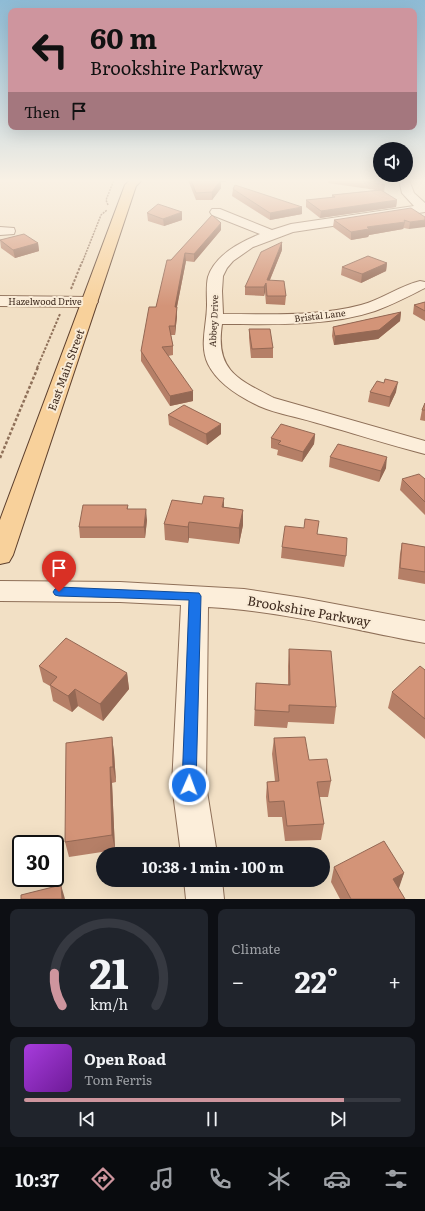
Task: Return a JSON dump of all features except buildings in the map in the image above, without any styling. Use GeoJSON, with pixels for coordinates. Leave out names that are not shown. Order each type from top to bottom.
{"type":"FeatureCollection","features":[{"type":"Feature","properties":{"kind":"main road","name":"East Main Street"},"geometry":{"type":"LineString","coordinates":[[0,555],[90,302],[114,222]]}},
{"type":"Feature","properties":{"kind":"street"},"geometry":{"type":"LineString","coordinates":[[241,222],[271,234]]}},
{"type":"Feature","properties":{"kind":"street","name":"Abbey Drive"},"geometry":{"type":"LineString","coordinates":[[332,222],[291,228],[271,234],[242,247],[225,262],[216,276],[212,342],[214,358],[229,379],[244,390],[267,402],[425,448]]}},
{"type":"Feature","properties":{"kind":"street","name":"Bristal Lane"},"geometry":{"type":"LineString","coordinates":[[214,319],[286,320],[326,317],[362,310],[382,304],[420,285]]}},
{"type":"Feature","properties":{"kind":"street","name":"Hazelwood Drive"},"geometry":{"type":"LineString","coordinates":[[0,301],[90,302]]}},
{"type":"Feature","properties":{"kind":"street","name":"Brookshire Parkway"},"geometry":{"type":"LineString","coordinates":[[0,591],[120,592],[244,599],[276,603],[425,632]]}},
{"type":"Feature","properties":{"kind":"street"},"geometry":{"type":"LineString","coordinates":[[195,596],[189,785],[198,847]]}},
{"type":"Feature","properties":{"kind":"street"},"geometry":{"type":"LineString","coordinates":[[204,887],[205,899]]}},
{"type":"Feature","properties":{"kind":"path"},"geometry":{"type":"LineString","coordinates":[[70,290],[99,222]]}},
{"type":"Feature","properties":{"kind":"path"},"geometry":{"type":"LineString","coordinates":[[0,458],[63,308]]}},
{"type":"Feature","properties":{"kind":"route"},"geometry":{"type":"LineString","coordinates":[[59,592],[120,592],[195,596],[189,785]]}}]}
